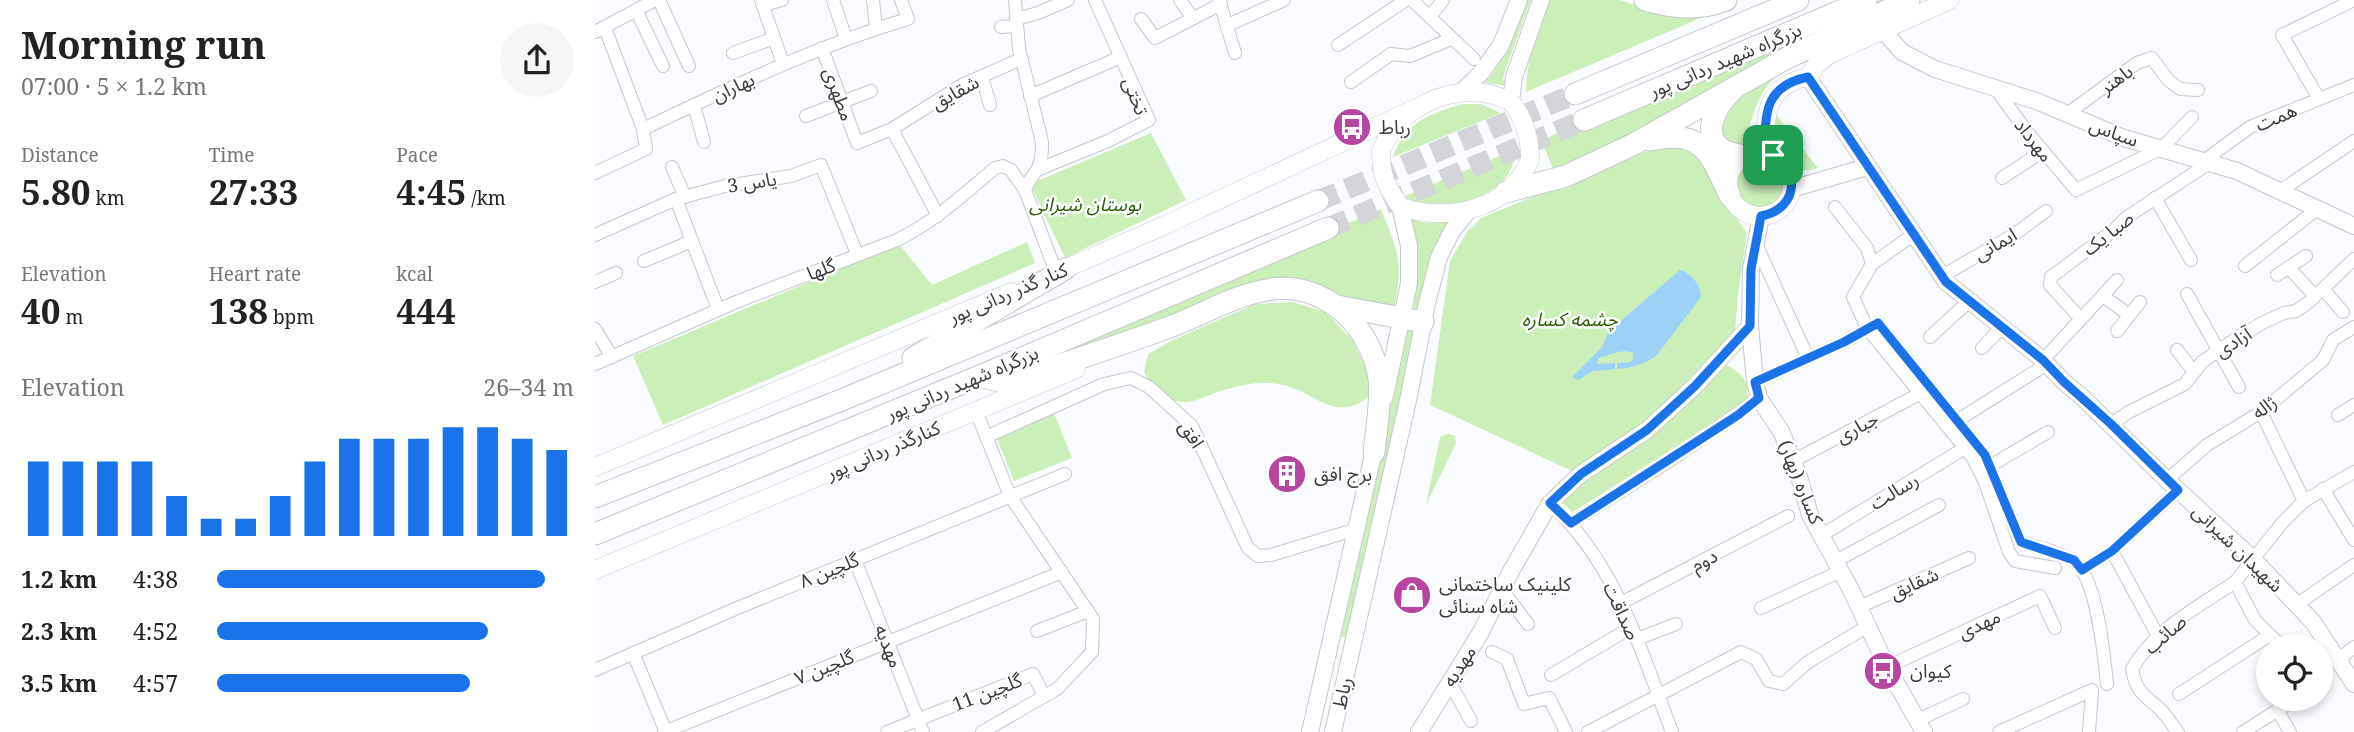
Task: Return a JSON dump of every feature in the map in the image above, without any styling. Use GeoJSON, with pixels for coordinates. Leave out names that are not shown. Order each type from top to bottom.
{"type":"FeatureCollection","features":[{"type":"Feature","properties":{"kind":"highway"},"geometry":{"type":"LineString","coordinates":[[1648,1],[1668,7],[1695,8],[1726,0]]}},
{"type":"Feature","properties":{"kind":"highway","name":"بزرگراه شهید ردانی پور"},"geometry":{"type":"LineString","coordinates":[[1575,94],[1798,0]]}},
{"type":"Feature","properties":{"kind":"highway","name":"بزرگراه شهید ردانی پور"},"geometry":{"type":"LineString","coordinates":[[1584,120],[1866,0]]}},
{"type":"Feature","properties":{"kind":"highway"},"geometry":{"type":"LineString","coordinates":[[1506,192],[1566,176],[1634,144],[1787,58],[1909,0]]}},
{"type":"Feature","properties":{"kind":"highway"},"geometry":{"type":"LineString","coordinates":[[1742,82],[1718,107],[1712,121],[1712,135],[1716,145],[1722,149],[1755,154]]}},
{"type":"Feature","properties":{"kind":"highway"},"geometry":{"type":"LineString","coordinates":[[1634,144],[1670,135],[1686,137],[1701,145],[1714,161],[1730,196]]}},
{"type":"Feature","properties":{"kind":"highway","name":"بزرگراه شهید ردانی پور"},"geometry":{"type":"LineString","coordinates":[[595,497],[845,399],[1318,201]]}},
{"type":"Feature","properties":{"kind":"highway","name":"بزرگراه شهید ردانی پور"},"geometry":{"type":"LineString","coordinates":[[595,534],[980,376],[1328,228]]}},
{"type":"Feature","properties":{"kind":"highway"},"geometry":{"type":"LineString","coordinates":[[845,399],[1061,271]]}},
{"type":"Feature","properties":{"kind":"highway"},"geometry":{"type":"LineString","coordinates":[[980,376],[1006,383],[1171,327],[1235,299],[1268,289],[1298,289],[1321,295],[1337,306],[1358,327],[1372,352],[1380,380],[1374,452]]}},
{"type":"Feature","properties":{"kind":"highway"},"geometry":{"type":"LineString","coordinates":[[1337,306],[1423,322]]}},
{"type":"Feature","properties":{"kind":"main road"},"geometry":{"type":"LineString","coordinates":[[1648,1],[1679,0]]}},
{"type":"Feature","properties":{"kind":"main road"},"geometry":{"type":"LineString","coordinates":[[1755,154],[1768,106],[1778,89],[1794,80],[1808,77],[1816,65],[1829,54],[1950,0]]}},
{"type":"Feature","properties":{"kind":"main road"},"geometry":{"type":"LineString","coordinates":[[1461,92],[1497,94],[1511,102],[1525,125],[1530,143],[1530,159],[1525,172],[1506,192],[1469,210],[1433,214],[1417,213],[1400,206],[1385,185],[1381,166],[1381,151],[1396,124],[1416,108],[1461,92]]}},
{"type":"Feature","properties":{"kind":"main road","name":"کنار گذر ردانی پور"},"geometry":{"type":"LineString","coordinates":[[595,467],[1061,271],[1416,108]]}},
{"type":"Feature","properties":{"kind":"main road"},"geometry":{"type":"LineString","coordinates":[[1755,154],[1780,159],[1786,165],[1792,181],[1791,189],[1784,205],[1761,216],[1743,211],[1730,196],[1728,178],[1737,161],[1755,154]]}},
{"type":"Feature","properties":{"kind":"main road","name":"کنارگذر ردانی پور"},"geometry":{"type":"LineString","coordinates":[[595,570],[1171,327]]}},
{"type":"Feature","properties":{"kind":"street"},"geometry":{"type":"LineString","coordinates":[[782,0],[762,2],[783,64]]}},
{"type":"Feature","properties":{"kind":"street"},"geometry":{"type":"LineString","coordinates":[[833,0],[846,39]]}},
{"type":"Feature","properties":{"kind":"street"},"geometry":{"type":"LineString","coordinates":[[873,0],[876,28]]}},
{"type":"Feature","properties":{"kind":"street","name":"بهاران"},"geometry":{"type":"LineString","coordinates":[[643,129],[783,64],[876,28],[908,19],[901,0]]}},
{"type":"Feature","properties":{"kind":"street"},"geometry":{"type":"LineString","coordinates":[[1015,0],[1021,59],[1042,142],[1042,156],[1025,190],[1061,271]]}},
{"type":"Feature","properties":{"kind":"street"},"geometry":{"type":"LineString","coordinates":[[1001,27],[1068,0]]}},
{"type":"Feature","properties":{"kind":"street","name":"تختی"},"geometry":{"type":"LineString","coordinates":[[1037,170],[1108,141],[1149,120],[1095,0]]}},
{"type":"Feature","properties":{"kind":"street"},"geometry":{"type":"LineString","coordinates":[[1180,0],[1192,17]]}},
{"type":"Feature","properties":{"kind":"street"},"geometry":{"type":"LineString","coordinates":[[1229,25],[1284,0]]}},
{"type":"Feature","properties":{"kind":"street"},"geometry":{"type":"LineString","coordinates":[[1338,45],[1406,0]]}},
{"type":"Feature","properties":{"kind":"street"},"geometry":{"type":"LineString","coordinates":[[1412,0],[1474,59]]}},
{"type":"Feature","properties":{"kind":"street"},"geometry":{"type":"LineString","coordinates":[[1430,18],[1443,0]]}},
{"type":"Feature","properties":{"kind":"street"},"geometry":{"type":"LineString","coordinates":[[1461,92],[1481,73],[1501,45],[1519,0]]}},
{"type":"Feature","properties":{"kind":"street"},"geometry":{"type":"LineString","coordinates":[[1511,102],[1517,68],[1541,0]]}},
{"type":"Feature","properties":{"kind":"street"},"geometry":{"type":"LineString","coordinates":[[2319,99],[2283,35],[2354,0]]}},
{"type":"Feature","properties":{"kind":"street"},"geometry":{"type":"LineString","coordinates":[[1141,19],[1155,38],[1220,2],[1229,25],[1235,53]]}},
{"type":"Feature","properties":{"kind":"street"},"geometry":{"type":"LineString","coordinates":[[595,173],[646,149],[643,129],[598,31],[648,3]]}},
{"type":"Feature","properties":{"kind":"street"},"geometry":{"type":"LineString","coordinates":[[648,3],[663,66]]}},
{"type":"Feature","properties":{"kind":"street"},"geometry":{"type":"LineString","coordinates":[[648,3],[689,66]]}},
{"type":"Feature","properties":{"kind":"street","name":"سپاس"},"geometry":{"type":"LineString","coordinates":[[1882,29],[1902,52],[1935,69],[2067,114],[2124,138],[2237,171],[2353,229]]}},
{"type":"Feature","properties":{"kind":"street"},"geometry":{"type":"LineString","coordinates":[[733,53],[774,38]]}},
{"type":"Feature","properties":{"kind":"street"},"geometry":{"type":"LineString","coordinates":[[1352,82],[1391,54],[1410,56],[1451,39]]}},
{"type":"Feature","properties":{"kind":"street","name":"مطهری"},"geometry":{"type":"LineString","coordinates":[[822,48],[857,143],[892,129]]}},
{"type":"Feature","properties":{"kind":"street"},"geometry":{"type":"LineString","coordinates":[[1030,96],[1121,57]]}},
{"type":"Feature","properties":{"kind":"street","name":"باهنر"},"geometry":{"type":"LineString","coordinates":[[2067,114],[2137,63],[2153,58],[2168,80],[2180,89],[2198,90]]}},
{"type":"Feature","properties":{"kind":"street","name":"شقایق"},"geometry":{"type":"LineString","coordinates":[[892,129],[947,94],[1021,59]]}},
{"type":"Feature","properties":{"kind":"street"},"geometry":{"type":"LineString","coordinates":[[982,76],[991,105]]}},
{"type":"Feature","properties":{"kind":"street","name":"شهیدان شیرانی"},"geometry":{"type":"LineString","coordinates":[[1808,77],[1941,276],[2045,362],[2253,559],[2313,622],[2354,684]]}},
{"type":"Feature","properties":{"kind":"street","name":"همت"},"geometry":{"type":"LineString","coordinates":[[2208,161],[2250,127],[2354,85]]}},
{"type":"Feature","properties":{"kind":"street","name":"مهرداد"},"geometry":{"type":"LineString","coordinates":[[1995,88],[2076,190],[2162,148]]}},
{"type":"Feature","properties":{"kind":"street"},"geometry":{"type":"LineString","coordinates":[[806,116],[871,91]]}},
{"type":"Feature","properties":{"kind":"street"},"geometry":{"type":"LineString","coordinates":[[694,105],[704,142]]}},
{"type":"Feature","properties":{"kind":"street"},"geometry":{"type":"LineString","coordinates":[[2162,148],[2192,117]]}},
{"type":"Feature","properties":{"kind":"street"},"geometry":{"type":"LineString","coordinates":[[892,129],[938,216]]}},
{"type":"Feature","properties":{"kind":"street"},"geometry":{"type":"LineString","coordinates":[[2280,191],[2354,141]]}},
{"type":"Feature","properties":{"kind":"street"},"geometry":{"type":"LineString","coordinates":[[2002,178],[2043,151]]}},
{"type":"Feature","properties":{"kind":"street","name":"صبا یک"},"geometry":{"type":"LineString","coordinates":[[2081,319],[2050,285],[2051,277],[2114,230],[2127,217],[2208,161]]}},
{"type":"Feature","properties":{"kind":"street","name":"یاس 3"},"geometry":{"type":"LineString","coordinates":[[595,235],[681,198],[725,186],[791,176],[821,165],[857,254]]}},
{"type":"Feature","properties":{"kind":"street","name":"گلها"},"geometry":{"type":"LineString","coordinates":[[595,364],[718,309],[922,228],[995,168],[1003,166],[1011,170],[1025,190]]}},
{"type":"Feature","properties":{"kind":"street"},"geometry":{"type":"LineString","coordinates":[[672,167],[692,241],[718,309]]}},
{"type":"Feature","properties":{"kind":"street"},"geometry":{"type":"LineString","coordinates":[[1791,189],[1867,167]]}},
{"type":"Feature","properties":{"kind":"street"},"geometry":{"type":"LineString","coordinates":[[2155,198],[2191,260]]}},
{"type":"Feature","properties":{"kind":"street","name":"رباط"},"geometry":{"type":"LineString","coordinates":[[1310,732],[1374,452],[1409,283],[1409,246],[1400,206]]}},
{"type":"Feature","properties":{"kind":"street"},"geometry":{"type":"LineString","coordinates":[[1835,206],[1867,248],[1872,264]]}},
{"type":"Feature","properties":{"kind":"street"},"geometry":{"type":"LineString","coordinates":[[2245,266],[2317,209]]}},
{"type":"Feature","properties":{"kind":"street","name":"رباط"},"geometry":{"type":"LineString","coordinates":[[1333,732],[1439,257],[1452,232],[1469,210]]}},
{"type":"Feature","properties":{"kind":"street","name":"ایمانی"},"geometry":{"type":"LineString","coordinates":[[1941,276],[2015,234],[2046,211]]}},
{"type":"Feature","properties":{"kind":"street","name":"کساره (بهار)"},"geometry":{"type":"LineString","coordinates":[[1761,216],[1751,269],[1750,326],[1759,398],[1782,433],[1810,515],[1859,607],[1887,667],[1921,726]]}},
{"type":"Feature","properties":{"kind":"street"},"geometry":{"type":"LineString","coordinates":[[1913,235],[1872,264],[1853,298],[1921,393],[1965,447],[1985,482],[2009,552],[2015,561],[2055,568]]}},
{"type":"Feature","properties":{"kind":"street"},"geometry":{"type":"LineString","coordinates":[[644,261],[692,241]]}},
{"type":"Feature","properties":{"kind":"street"},"geometry":{"type":"LineString","coordinates":[[1755,242],[1808,358]]}},
{"type":"Feature","properties":{"kind":"street"},"geometry":{"type":"LineString","coordinates":[[2277,275],[2290,269],[2306,256]]}},
{"type":"Feature","properties":{"kind":"street","name":"آزادی"},"geometry":{"type":"LineString","coordinates":[[2111,424],[2185,384],[2202,362],[2262,323],[2284,313],[2296,311],[2353,261]]}},
{"type":"Feature","properties":{"kind":"street"},"geometry":{"type":"LineString","coordinates":[[2290,269],[2343,312]]}},
{"type":"Feature","properties":{"kind":"street"},"geometry":{"type":"LineString","coordinates":[[595,282],[616,273]]}},
{"type":"Feature","properties":{"kind":"street"},"geometry":{"type":"LineString","coordinates":[[1958,420],[2045,362],[2117,280]]}},
{"type":"Feature","properties":{"kind":"street"},"geometry":{"type":"LineString","coordinates":[[2187,294],[2239,387]]}},
{"type":"Feature","properties":{"kind":"street"},"geometry":{"type":"LineString","coordinates":[[2103,296],[2129,315]]}},
{"type":"Feature","properties":{"kind":"street"},"geometry":{"type":"LineString","coordinates":[[1930,337],[1969,301]]}},
{"type":"Feature","properties":{"kind":"street"},"geometry":{"type":"LineString","coordinates":[[2117,331],[2140,302]]}},
{"type":"Feature","properties":{"kind":"street","name":"مهدیه"},"geometry":{"type":"LineString","coordinates":[[1419,732],[1481,632],[1510,573],[1550,503],[1581,474],[1647,430],[1695,386],[1750,326]]}},
{"type":"Feature","properties":{"kind":"street"},"geometry":{"type":"LineString","coordinates":[[1755,382],[1872,326]]}},
{"type":"Feature","properties":{"kind":"street"},"geometry":{"type":"LineString","coordinates":[[1872,326],[1958,420],[1985,455],[2021,542],[2074,560],[2082,570],[2091,590],[2101,635],[2107,684]]}},
{"type":"Feature","properties":{"kind":"street"},"geometry":{"type":"LineString","coordinates":[[1982,348],[2002,327]]}},
{"type":"Feature","properties":{"kind":"street","name":"ژاله"},"geometry":{"type":"LineString","coordinates":[[2082,570],[2112,551],[2207,446],[2261,412],[2323,360],[2333,340],[2354,327]]}},
{"type":"Feature","properties":{"kind":"street"},"geometry":{"type":"LineString","coordinates":[[595,329],[611,357]]}},
{"type":"Feature","properties":{"kind":"street"},"geometry":{"type":"LineString","coordinates":[[2177,350],[2194,372]]}},
{"type":"Feature","properties":{"kind":"street","name":"افق"},"geometry":{"type":"LineString","coordinates":[[986,437],[1104,384],[1131,378],[1149,387],[1192,426],[1248,548],[1258,556],[1271,555],[1356,529]]}},
{"type":"Feature","properties":{"kind":"street","name":"جباری"},"geometry":{"type":"LineString","coordinates":[[1793,461],[1921,393]]}},
{"type":"Feature","properties":{"kind":"street"},"geometry":{"type":"LineString","coordinates":[[1571,523],[1680,454],[1759,398]]}},
{"type":"Feature","properties":{"kind":"street"},"geometry":{"type":"LineString","coordinates":[[2338,415],[2354,405]]}},
{"type":"Feature","properties":{"kind":"street"},"geometry":{"type":"LineString","coordinates":[[976,411],[1010,496],[1093,619],[1092,652],[1057,689],[987,731]]}},
{"type":"Feature","properties":{"kind":"street"},"geometry":{"type":"LineString","coordinates":[[2261,412],[2304,501]]}},
{"type":"Feature","properties":{"kind":"street"},"geometry":{"type":"LineString","coordinates":[[1990,466],[2048,432]]}},
{"type":"Feature","properties":{"kind":"street","name":"رسالت"},"geometry":{"type":"LineString","coordinates":[[1822,535],[1965,447]]}},
{"type":"Feature","properties":{"kind":"street","name":"صائب"},"geometry":{"type":"LineString","coordinates":[[2178,732],[2160,710],[2146,699],[2134,679],[2132,669],[2139,657],[2158,636],[2235,582],[2304,501],[2354,472]]}},
{"type":"Feature","properties":{"kind":"street","name":"گلچین ۸"},"geometry":{"type":"LineString","coordinates":[[595,670],[1065,474]]}},
{"type":"Feature","properties":{"kind":"street"},"geometry":{"type":"LineString","coordinates":[[2323,489],[2354,540]]}},
{"type":"Feature","properties":{"kind":"street","name":"صداقت"},"geometry":{"type":"LineString","coordinates":[[1550,503],[1571,523],[1595,555],[1621,603],[1672,732]]}},
{"type":"Feature","properties":{"kind":"street"},"geometry":{"type":"LineString","coordinates":[[1761,608],[1838,566],[1939,505]]}},
{"type":"Feature","properties":{"kind":"street","name":"دوم"},"geometry":{"type":"LineString","coordinates":[[1621,603],[1788,516]]}},
{"type":"Feature","properties":{"kind":"street"},"geometry":{"type":"LineString","coordinates":[[2112,551],[2158,636]]}},
{"type":"Feature","properties":{"kind":"street","name":"شقایق"},"geometry":{"type":"LineString","coordinates":[[1859,607],[1969,558]]}},
{"type":"Feature","properties":{"kind":"street","name":"مهدیه"},"geometry":{"type":"LineString","coordinates":[[855,560],[921,726]]}},
{"type":"Feature","properties":{"kind":"street"},"geometry":{"type":"LineString","coordinates":[[2296,606],[2354,565]]}},
{"type":"Feature","properties":{"kind":"street","name":"گلچین ۷"},"geometry":{"type":"LineString","coordinates":[[665,732],[1062,572]]}},
{"type":"Feature","properties":{"kind":"street"},"geometry":{"type":"LineString","coordinates":[[2235,582],[2255,620],[2269,634]]}},
{"type":"Feature","properties":{"kind":"street"},"geometry":{"type":"LineString","coordinates":[[1503,591],[1528,624]]}},
{"type":"Feature","properties":{"kind":"street","name":"مهدی"},"geometry":{"type":"LineString","coordinates":[[1887,667],[2040,596],[2055,628]]}},
{"type":"Feature","properties":{"kind":"street"},"geometry":{"type":"LineString","coordinates":[[1037,631],[1088,611]]}},
{"type":"Feature","properties":{"kind":"street"},"geometry":{"type":"LineString","coordinates":[[1551,675],[1635,633],[1676,624]]}},
{"type":"Feature","properties":{"kind":"street"},"geometry":{"type":"LineString","coordinates":[[1588,732],[1741,652],[1756,659],[1769,681],[1783,684],[1808,662],[1868,626]]}},
{"type":"Feature","properties":{"kind":"street"},"geometry":{"type":"LineString","coordinates":[[2179,694],[2256,644]]}},
{"type":"Feature","properties":{"kind":"street"},"geometry":{"type":"LineString","coordinates":[[2339,659],[2354,647]]}},
{"type":"Feature","properties":{"kind":"street"},"geometry":{"type":"LineString","coordinates":[[1492,652],[1507,659],[1524,704],[1549,698],[1566,732]]}},
{"type":"Feature","properties":{"kind":"street"},"geometry":{"type":"LineString","coordinates":[[633,653],[665,732]]}},
{"type":"Feature","properties":{"kind":"street","name":"گلچین 11"},"geometry":{"type":"LineString","coordinates":[[921,726],[1033,674],[1044,696]]}},
{"type":"Feature","properties":{"kind":"street"},"geometry":{"type":"LineString","coordinates":[[1449,681],[1471,721]]}},
{"type":"Feature","properties":{"kind":"street"},"geometry":{"type":"LineString","coordinates":[[1321,684],[1343,688]]}},
{"type":"Feature","properties":{"kind":"street"},"geometry":{"type":"LineString","coordinates":[[1999,732],[2092,690],[2089,732]]}},
{"type":"Feature","properties":{"kind":"street"},"geometry":{"type":"LineString","coordinates":[[1921,726],[1963,699]]}},
{"type":"Feature","properties":{"kind":"street"},"geometry":{"type":"LineString","coordinates":[[2243,732],[2278,711],[2290,732]]}},
{"type":"Feature","properties":{"kind":"street"},"geometry":{"type":"LineString","coordinates":[[887,732],[921,726]]}},
{"type":"Feature","properties":{"kind":"green space"},"geometry":{"type":"Polygon","coordinates":[[[1524,0],[1531,0],[1506,68],[1503,79],[1507,86],[1484,83],[1492,75],[1503,55],[1524,0]]]}},
{"type":"Feature","properties":{"kind":"green space"},"geometry":{"type":"Polygon","coordinates":[[[1549,0],[1620,0],[1661,13],[1734,4],[1526,92],[1530,57],[1549,0]]]}},
{"type":"Feature","properties":{"kind":"green space"},"geometry":{"type":"Polygon","coordinates":[[[1880,0],[1888,0],[1790,44],[1653,124],[1554,171],[1541,140],[1880,0]]]}},
{"type":"Feature","properties":{"kind":"green space"},"geometry":{"type":"Polygon","coordinates":[[[1779,72],[1756,106],[1746,147],[1722,145],[1719,121],[1738,93],[1779,72]]]}},
{"type":"Feature","properties":{"kind":"green space"},"geometry":{"type":"Polygon","coordinates":[[[1463,104],[1481,104],[1501,113],[1393,157],[1398,145],[1412,127],[1440,111],[1463,104]]]}},
{"type":"Feature","properties":{"kind":"green space"},"geometry":{"type":"Polygon","coordinates":[[[1771,108],[1818,168],[1796,168],[1788,161],[1778,141],[1771,108]]]}},
{"type":"Feature","properties":{"kind":"green space","name":"بوستان شیرانی"},"geometry":{"type":"Polygon","coordinates":[[[1151,133],[1186,200],[1065,258],[1030,184],[1151,133]]]}},
{"type":"Feature","properties":{"kind":"green space","name":"چشمه کساره"},"geometry":{"type":"Polygon","coordinates":[[[1671,145],[1699,156],[1747,234],[1735,331],[1647,422],[1572,471],[1430,405],[1450,261],[1467,232],[1481,218],[1631,156],[1671,145]]]}},
{"type":"Feature","properties":{"kind":"green space"},"geometry":{"type":"Polygon","coordinates":[[[1516,149],[1507,176],[1499,185],[1473,198],[1458,203],[1428,205],[1405,196],[1516,149]]]}},
{"type":"Feature","properties":{"kind":"green space"},"geometry":{"type":"Polygon","coordinates":[[[1760,161],[1769,162],[1777,168],[1783,176],[1783,194],[1777,202],[1769,208],[1760,209],[1751,208],[1743,202],[1737,194],[1736,185],[1737,176],[1743,168],[1751,162],[1760,161]]]}},
{"type":"Feature","properties":{"kind":"green space"},"geometry":{"type":"Polygon","coordinates":[[[1381,209],[1398,257],[1399,279],[1394,308],[1329,293],[1245,285],[1059,358],[1056,348],[1381,209]]]}},
{"type":"Feature","properties":{"kind":"green space"},"geometry":{"type":"Polygon","coordinates":[[[1406,214],[1417,221],[1427,223],[1450,219],[1431,257],[1420,312],[1413,311],[1417,262],[1406,214]]]}},
{"type":"Feature","properties":{"kind":"green space"},"geometry":{"type":"Polygon","coordinates":[[[1027,242],[1035,263],[663,425],[633,356],[899,244],[932,285],[1027,242]]]}},
{"type":"Feature","properties":{"kind":"green space"},"geometry":{"type":"Polygon","coordinates":[[[1293,302],[1325,312],[1353,341],[1369,374],[1371,395],[1358,404],[1335,407],[1291,387],[1262,383],[1238,386],[1184,402],[1164,397],[1144,372],[1148,354],[1171,341],[1255,304],[1293,302]]]}},
{"type":"Feature","properties":{"kind":"green space"},"geometry":{"type":"Polygon","coordinates":[[[1407,331],[1416,331],[1346,637],[1341,637],[1407,331]]]}},
{"type":"Feature","properties":{"kind":"green space"},"geometry":{"type":"Polygon","coordinates":[[[1727,365],[1743,378],[1748,398],[1719,420],[1572,512],[1562,502],[1591,475],[1659,430],[1727,365]]]}},
{"type":"Feature","properties":{"kind":"green space"},"geometry":{"type":"Polygon","coordinates":[[[1052,408],[1072,458],[1014,481],[994,431],[1052,408]]]}},
{"type":"Feature","properties":{"kind":"green space"},"geometry":{"type":"Polygon","coordinates":[[[1448,434],[1455,436],[1456,443],[1426,505],[1440,437],[1448,434]]]}},
{"type":"Feature","properties":{"kind":"water"},"geometry":{"type":"Polygon","coordinates":[[[1680,270],[1695,280],[1701,297],[1657,355],[1638,365],[1617,369],[1617,363],[1630,362],[1633,359],[1633,353],[1616,352],[1597,361],[1598,364],[1615,363],[1615,369],[1593,371],[1578,380],[1572,377],[1602,347],[1609,331],[1680,270]]]}},
{"type":"Feature","properties":{"kind":"tunnel"},"geometry":{"type":"LineString","coordinates":[[1318,201],[1575,94]]}},
{"type":"Feature","properties":{"kind":"tunnel"},"geometry":{"type":"LineString","coordinates":[[1328,228],[1584,120]]}},
{"type":"Feature","properties":{"kind":"place","name":"رباط"},"geometry":{"type":"Point","coordinates":[1352,127]}},
{"type":"Feature","properties":{"kind":"place","name":"برج افق"},"geometry":{"type":"Point","coordinates":[1287,474]}},
{"type":"Feature","properties":{"kind":"place","name":"کلینیک ساختمانی شاه سنائی"},"geometry":{"type":"Point","coordinates":[1412,595]}},
{"type":"Feature","properties":{"kind":"place","name":"کیوان"},"geometry":{"type":"Point","coordinates":[1883,671]}},
{"type":"Feature","properties":{"kind":"route"},"geometry":{"type":"LineString","coordinates":[[1808,77],[1946,282],[2043,360],[2178,490],[2112,551],[2082,570],[2074,560],[2021,542],[1985,455],[1878,323],[1844,342],[1755,382],[1759,398],[1738,415],[1571,523],[1550,503],[1581,474],[1647,430],[1695,386],[1750,326],[1751,269],[1761,216],[1784,205],[1791,189],[1792,181],[1786,165],[1773,155],[1765,152],[1768,106],[1778,89],[1794,80],[1808,77]]}}]}
